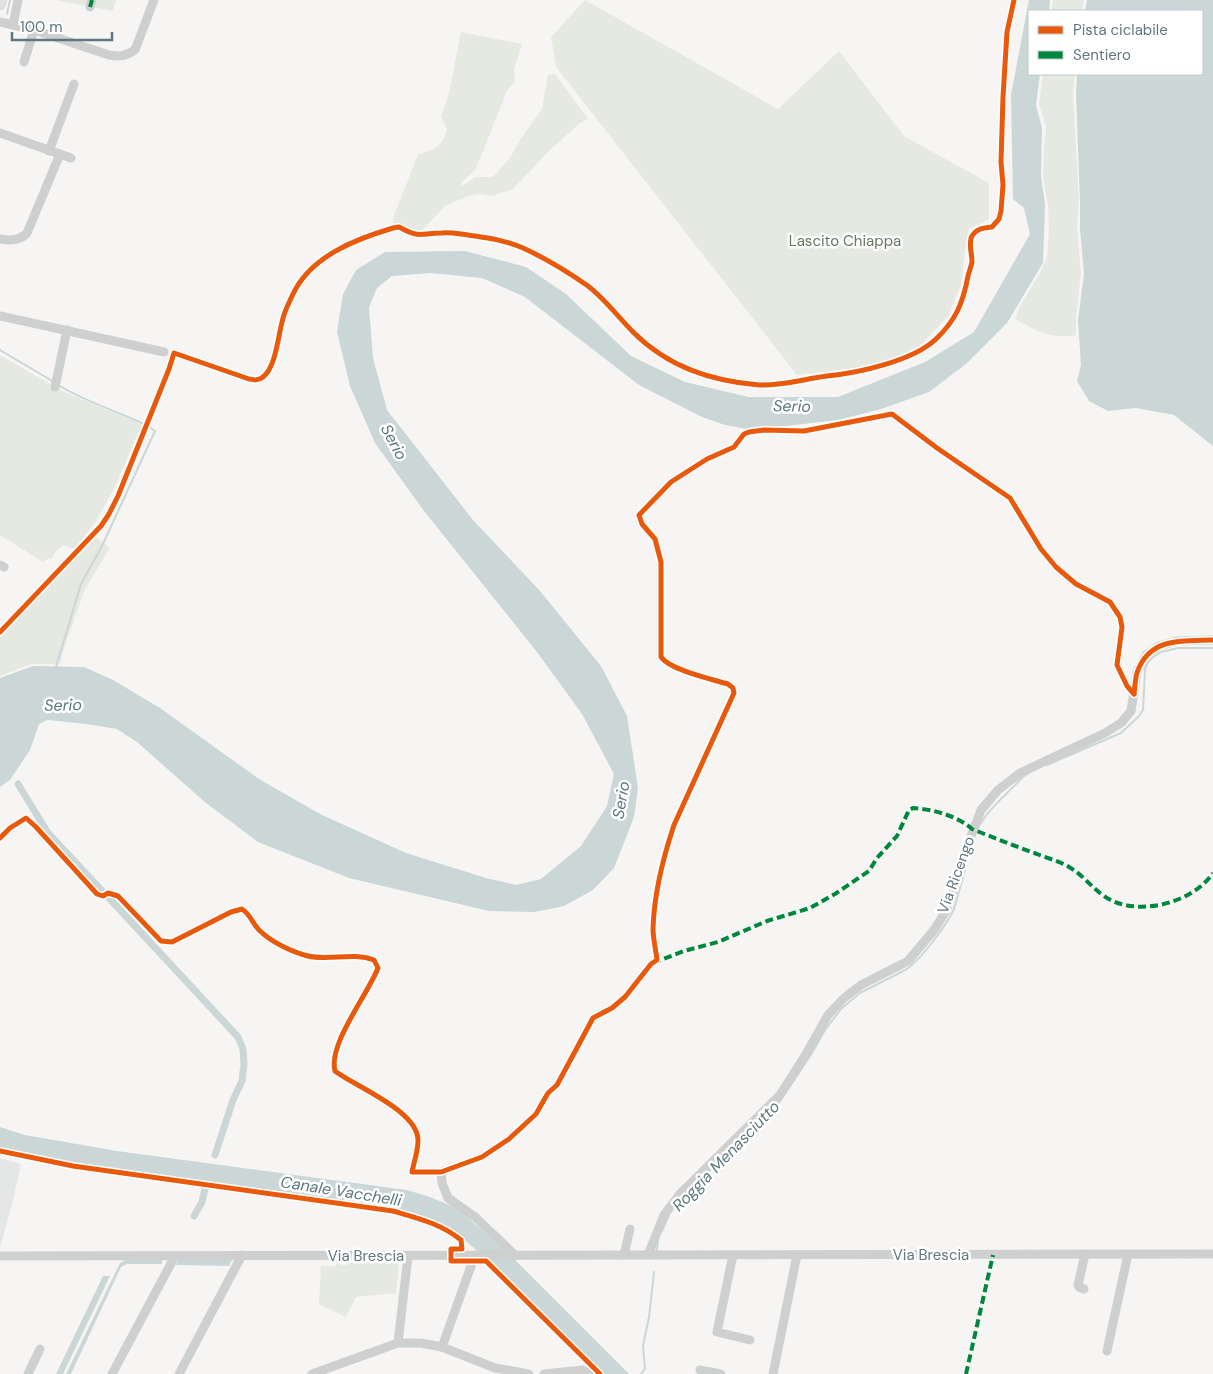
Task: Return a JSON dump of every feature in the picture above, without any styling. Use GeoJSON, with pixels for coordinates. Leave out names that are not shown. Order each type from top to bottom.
{"type":"FeatureCollection","features":[{"type":"Feature","properties":{"kind":"main road"},"geometry":{"type":"LineString","coordinates":[[0,4],[1,0]]}},
{"type":"Feature","properties":{"kind":"street"},"geometry":{"type":"LineString","coordinates":[[13,25],[18,0]]}},
{"type":"Feature","properties":{"kind":"street"},"geometry":{"type":"LineString","coordinates":[[0,22],[34,30],[109,56],[118,57],[128,55],[135,50],[154,0]]}},
{"type":"Feature","properties":{"kind":"street"},"geometry":{"type":"LineString","coordinates":[[24,62],[34,30]]}},
{"type":"Feature","properties":{"kind":"street"},"geometry":{"type":"LineString","coordinates":[[50,150],[74,84]]}},
{"type":"Feature","properties":{"kind":"street"},"geometry":{"type":"LineString","coordinates":[[0,133],[71,158]]}},
{"type":"Feature","properties":{"kind":"street"},"geometry":{"type":"LineString","coordinates":[[0,240],[23,238],[27,233],[60,154]]}},
{"type":"Feature","properties":{"kind":"street"},"geometry":{"type":"LineString","coordinates":[[0,316],[164,352]]}},
{"type":"Feature","properties":{"kind":"street"},"geometry":{"type":"LineString","coordinates":[[56,383],[67,330]]}},
{"type":"Feature","properties":{"kind":"street","name":"Via Ricengo"},"geometry":{"type":"LineString","coordinates":[[648,1255],[664,1215],[680,1194],[780,1095],[833,1009],[861,985],[908,961],[934,930],[946,911],[961,862],[981,810],[998,790],[1020,773],[1105,734],[1121,723],[1131,711],[1137,672],[1146,656],[1159,646],[1177,641],[1213,640]]}},
{"type":"Feature","properties":{"kind":"street"},"geometry":{"type":"LineString","coordinates":[[441,1172],[440,1176],[448,1198],[475,1217],[513,1255]]}},
{"type":"Feature","properties":{"kind":"street"},"geometry":{"type":"LineString","coordinates":[[624,1255],[630,1229]]}},
{"type":"Feature","properties":{"kind":"street"},"geometry":{"type":"LineString","coordinates":[[1084,1289],[1078,1285],[1085,1254]]}},
{"type":"Feature","properties":{"kind":"street"},"geometry":{"type":"LineString","coordinates":[[1107,1351],[1128,1254]]}},
{"type":"Feature","properties":{"kind":"street","name":"Via Brescia"},"geometry":{"type":"LineString","coordinates":[[0,1256],[1213,1254]]}},
{"type":"Feature","properties":{"kind":"street"},"geometry":{"type":"LineString","coordinates":[[442,1347],[478,1255]]}},
{"type":"Feature","properties":{"kind":"street"},"geometry":{"type":"LineString","coordinates":[[733,1255],[717,1332],[750,1340]]}},
{"type":"Feature","properties":{"kind":"street"},"geometry":{"type":"LineString","coordinates":[[773,1374],[797,1255]]}},
{"type":"Feature","properties":{"kind":"street"},"geometry":{"type":"LineString","coordinates":[[112,1374],[175,1256]]}},
{"type":"Feature","properties":{"kind":"street"},"geometry":{"type":"LineString","coordinates":[[179,1374],[242,1256]]}},
{"type":"Feature","properties":{"kind":"street"},"geometry":{"type":"LineString","coordinates":[[398,1343],[408,1256]]}},
{"type":"Feature","properties":{"kind":"street"},"geometry":{"type":"LineString","coordinates":[[312,1374],[398,1343],[421,1343],[442,1347],[495,1368],[529,1374]]}},
{"type":"Feature","properties":{"kind":"street"},"geometry":{"type":"LineString","coordinates":[[28,1374],[40,1349]]}},
{"type":"Feature","properties":{"kind":"street"},"geometry":{"type":"LineString","coordinates":[[544,1374],[583,1370],[590,1374]]}},
{"type":"Feature","properties":{"kind":"street"},"geometry":{"type":"LineString","coordinates":[[700,1370],[721,1374]]}},
{"type":"Feature","properties":{"kind":"shaded area"},"geometry":{"type":"Polygon","coordinates":[[[0,1158],[21,1164],[0,1248],[0,1158]]]}},
{"type":"Feature","properties":{"kind":"green space"},"geometry":{"type":"Polygon","coordinates":[[[55,0],[116,0],[113,11],[55,0]]]}},
{"type":"Feature","properties":{"kind":"green space","name":"Lascito Chiappa"},"geometry":{"type":"Polygon","coordinates":[[[585,0],[778,109],[839,51],[904,136],[989,183],[989,219],[969,229],[961,285],[948,316],[914,352],[865,367],[797,375],[556,67],[551,37],[585,0]]]}},
{"type":"Feature","properties":{"kind":"green space"},"geometry":{"type":"Polygon","coordinates":[[[1053,0],[1084,0],[1082,10],[1051,10],[1053,0]]]}},
{"type":"Feature","properties":{"kind":"green space"},"geometry":{"type":"Polygon","coordinates":[[[461,32],[522,44],[514,69],[515,81],[507,91],[476,169],[462,182],[461,187],[475,177],[493,177],[510,158],[542,109],[548,75],[555,74],[588,119],[580,123],[550,150],[513,189],[492,196],[478,194],[468,196],[445,206],[414,239],[402,232],[393,222],[393,218],[418,154],[437,147],[445,135],[447,129],[441,117],[449,93],[461,32]]]}},
{"type":"Feature","properties":{"kind":"green space"},"geometry":{"type":"Polygon","coordinates":[[[1043,75],[1075,75],[1073,92],[1079,201],[1077,228],[1081,273],[1076,335],[1059,336],[1044,333],[1015,319],[1020,306],[1040,273],[1047,257],[1048,206],[1043,177],[1046,127],[1039,104],[1043,75]]]}},
{"type":"Feature","properties":{"kind":"green space"},"geometry":{"type":"Polygon","coordinates":[[[0,355],[64,392],[142,424],[114,489],[96,521],[75,549],[63,545],[51,559],[49,558],[43,562],[0,535],[0,355]]]}},
{"type":"Feature","properties":{"kind":"green space"},"geometry":{"type":"Polygon","coordinates":[[[96,537],[110,548],[85,589],[60,664],[31,664],[0,676],[0,638],[96,537]]]}},
{"type":"Feature","properties":{"kind":"green space"},"geometry":{"type":"Polygon","coordinates":[[[336,1261],[341,1261],[341,1265],[347,1265],[347,1262],[396,1262],[399,1265],[396,1293],[356,1297],[346,1317],[319,1304],[321,1266],[336,1266],[336,1261]]]}},
{"type":"Feature","properties":{"kind":"water","name":"Serio"},"geometry":{"type":"Polygon","coordinates":[[[1029,0],[1050,0],[1049,10],[1028,10],[1028,75],[1040,75],[1036,105],[1042,128],[1041,177],[1045,204],[1043,263],[1007,323],[966,364],[929,392],[881,409],[838,420],[752,430],[725,425],[702,417],[639,385],[525,297],[482,278],[431,273],[392,276],[377,288],[369,307],[373,358],[387,410],[473,520],[540,591],[601,666],[627,716],[638,788],[634,817],[614,868],[593,890],[564,906],[535,912],[489,911],[349,878],[258,842],[206,803],[137,742],[117,729],[47,720],[39,724],[30,750],[10,780],[0,787],[0,678],[33,666],[84,667],[113,680],[160,708],[259,779],[320,814],[406,853],[486,878],[516,885],[541,879],[581,846],[607,806],[614,774],[582,714],[537,652],[424,511],[375,443],[350,386],[337,332],[343,294],[356,270],[385,252],[465,251],[526,267],[566,294],[631,356],[685,382],[749,397],[838,397],[925,362],[974,332],[1030,234],[1024,208],[1013,199],[1011,95],[1029,0]]]}},
{"type":"Feature","properties":{"kind":"water"},"geometry":{"type":"Polygon","coordinates":[[[1087,0],[1213,0],[1213,446],[1174,415],[1136,408],[1108,411],[1089,401],[1077,381],[1081,365],[1078,320],[1084,274],[1080,229],[1077,75],[1203,75],[1203,10],[1085,10],[1087,0]]]}},
{"type":"Feature","properties":{"kind":"water","name":"Canale Vacchelli"},"geometry":{"type":"Polygon","coordinates":[[[0,1127],[25,1135],[117,1151],[407,1190],[430,1197],[452,1206],[466,1216],[508,1253],[629,1374],[604,1374],[487,1259],[450,1228],[423,1217],[389,1208],[303,1198],[206,1181],[78,1165],[0,1148],[0,1127]]]}},
{"type":"Feature","properties":{"kind":"water"},"geometry":{"type":"Polygon","coordinates":[[[126,1260],[162,1260],[162,1264],[127,1264],[121,1267],[71,1374],[66,1374],[120,1263],[126,1260]]]}},
{"type":"Feature","properties":{"kind":"water"},"geometry":{"type":"Polygon","coordinates":[[[178,1260],[232,1260],[229,1266],[176,1265],[178,1260]]]}},
{"type":"Feature","properties":{"kind":"water"},"geometry":{"type":"Polygon","coordinates":[[[103,1276],[110,1276],[63,1374],[56,1374],[103,1276]]]}},
{"type":"Feature","properties":{"kind":"waterway"},"geometry":{"type":"LineString","coordinates":[[7,14],[10,0]]}},
{"type":"Feature","properties":{"kind":"waterway"},"geometry":{"type":"LineString","coordinates":[[0,350],[54,382]]}},
{"type":"Feature","properties":{"kind":"waterway"},"geometry":{"type":"LineString","coordinates":[[58,385],[89,401],[142,423]]}},
{"type":"Feature","properties":{"kind":"waterway"},"geometry":{"type":"LineString","coordinates":[[56,667],[81,584],[102,546],[155,431],[151,428]]}},
{"type":"Feature","properties":{"kind":"waterway","name":"Roggia Menasciutto"},"geometry":{"type":"LineString","coordinates":[[1047,765],[1121,733],[1139,716],[1143,710],[1145,669],[1153,657],[1161,652],[1178,648],[1213,648]]}},
{"type":"Feature","properties":{"kind":"waterway","name":"Roggia Menasciutto"},"geometry":{"type":"LineString","coordinates":[[978,828],[993,808],[1029,773]]}},
{"type":"Feature","properties":{"kind":"waterway"},"geometry":{"type":"LineString","coordinates":[[18,784],[48,833],[102,891]]}},
{"type":"Feature","properties":{"kind":"waterway","name":"Roggia Menasciutto"},"geometry":{"type":"LineString","coordinates":[[681,1199],[776,1107],[825,1030],[841,1009],[860,993],[907,969],[926,950],[954,909],[973,842]]}},
{"type":"Feature","properties":{"kind":"waterway"},"geometry":{"type":"LineString","coordinates":[[109,898],[238,1037],[243,1049],[242,1081],[233,1100],[215,1155]]}},
{"type":"Feature","properties":{"kind":"waterway"},"geometry":{"type":"LineString","coordinates":[[194,1216],[202,1202],[205,1188]]}},
{"type":"Feature","properties":{"kind":"waterway","name":"Roggia Menasciutto"},"geometry":{"type":"LineString","coordinates":[[662,1231],[669,1215]]}},
{"type":"Feature","properties":{"kind":"waterway","name":"Roggia Menasciutto"},"geometry":{"type":"LineString","coordinates":[[657,1250],[658,1240]]}},
{"type":"Feature","properties":{"kind":"waterway","name":"Roggia Menasciutto"},"geometry":{"type":"LineString","coordinates":[[641,1374],[645,1369],[643,1346],[649,1317],[654,1272]]}},
{"type":"Feature","properties":{"kind":"marked path"},"geometry":{"type":"LineString","coordinates":[[90,7],[92,0]]}},
{"type":"Feature","properties":{"kind":"marked path"},"geometry":{"type":"LineString","coordinates":[[653,963],[684,951],[718,942],[767,921],[810,908],[835,894],[869,871],[877,858],[897,836],[909,810],[913,808],[944,814],[960,820],[972,829],[1061,863],[1079,874],[1104,896],[1117,903],[1147,907],[1177,900],[1204,884],[1213,873]]}},
{"type":"Feature","properties":{"kind":"marked path"},"geometry":{"type":"LineString","coordinates":[[966,1374],[993,1255]]}},
{"type":"Feature","properties":{"kind":"cycle path"},"geometry":{"type":"LineString","coordinates":[[0,632],[101,526],[109,514],[118,496],[174,353],[249,379],[256,380],[263,377],[268,372],[274,357],[288,304],[301,281],[311,269],[336,251],[364,238],[393,228],[399,227],[420,235],[449,233],[489,238],[523,248],[540,256],[588,286],[606,302],[633,332],[661,354],[691,370],[724,380],[759,385],[785,383],[869,369],[900,360],[926,347],[949,325],[961,303],[972,262],[970,245],[972,236],[978,230],[992,227],[999,219],[1003,185],[1001,162],[1007,32],[1014,0]]}},
{"type":"Feature","properties":{"kind":"cycle path"},"geometry":{"type":"LineString","coordinates":[[0,838],[10,828],[26,818],[97,894],[103,896],[108,893],[118,896],[161,941],[172,942],[231,912],[242,909],[264,934],[295,952],[324,958],[358,957],[374,960],[378,968],[337,1047],[334,1060],[335,1071],[398,1110],[416,1130],[418,1141],[417,1153],[412,1172],[441,1172],[482,1157],[509,1139],[536,1114],[548,1093],[557,1085],[593,1018],[612,1008],[625,997],[651,964],[657,960],[653,933],[654,916],[657,889],[666,850],[674,825],[734,693],[733,688],[728,684],[682,670],[666,662],[661,657],[661,562],[655,539],[642,524],[639,515],[671,482],[707,459],[734,447],[744,434],[749,432],[764,430],[804,431],[892,414],[937,448],[1010,498],[1041,549],[1056,567],[1076,584],[1110,602],[1120,617],[1122,627],[1117,665],[1127,686],[1134,694]]}},
{"type":"Feature","properties":{"kind":"cycle path"},"geometry":{"type":"LineString","coordinates":[[1134,694],[1138,670],[1144,659],[1151,652],[1169,643],[1190,640],[1213,640]]}},
{"type":"Feature","properties":{"kind":"cycle path"},"geometry":{"type":"LineString","coordinates":[[0,1151],[73,1166],[393,1211],[429,1222],[454,1234],[461,1240],[462,1249],[451,1249],[451,1261],[486,1261],[600,1374]]}}]}
